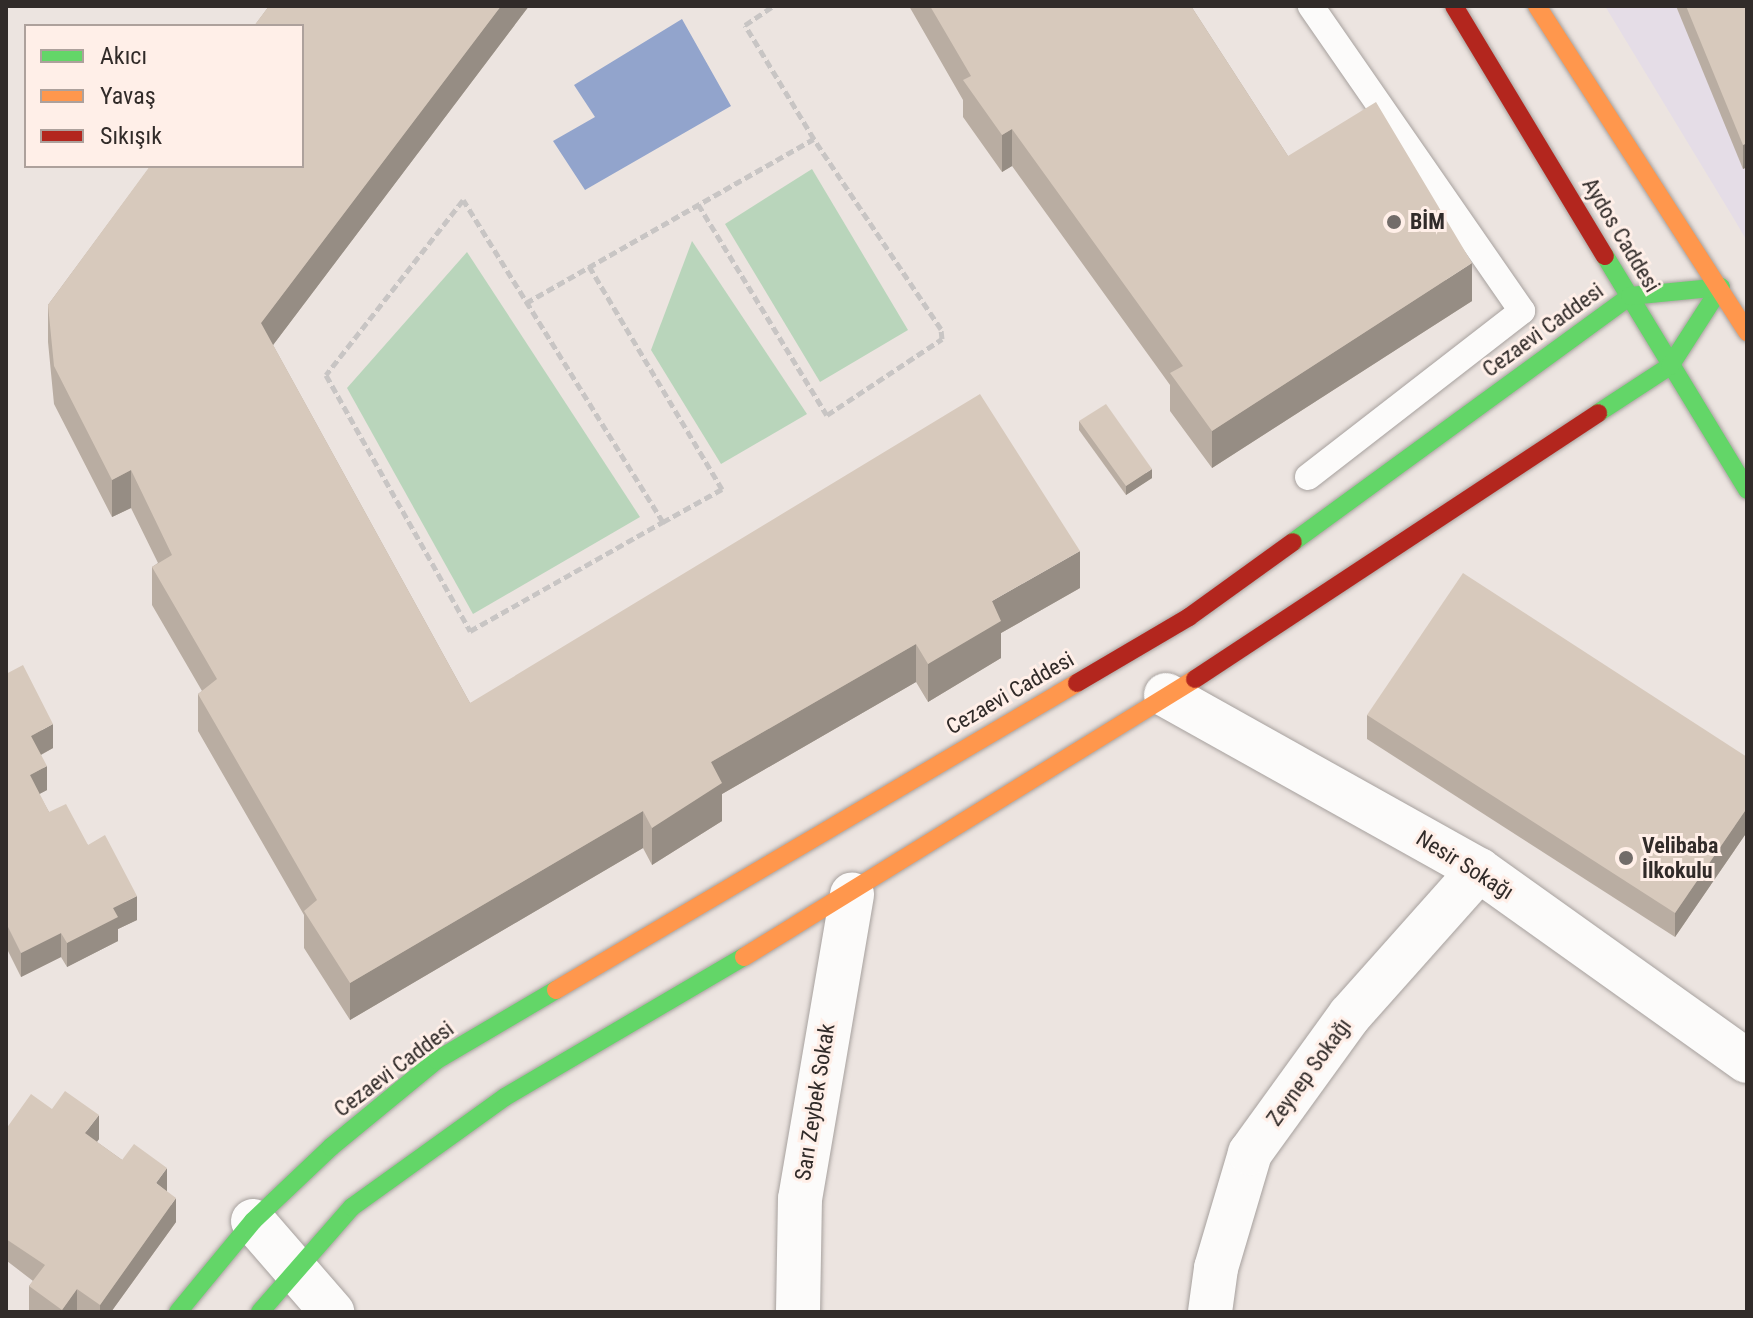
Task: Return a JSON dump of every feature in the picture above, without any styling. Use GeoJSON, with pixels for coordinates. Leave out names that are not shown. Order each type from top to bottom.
{"type":"FeatureCollection","features":[{"type":"Feature","properties":{"kind":"street","name":"Aydos Caddesi"},"geometry":{"type":"LineString","coordinates":[[1454,6],[1747,490]]}},
{"type":"Feature","properties":{"kind":"street"},"geometry":{"type":"LineString","coordinates":[[1537,6],[1721,287],[1747,332]]}},
{"type":"Feature","properties":{"kind":"street","name":"Cezaevi Caddesi"},"geometry":{"type":"LineString","coordinates":[[178,1312],[253,1221],[331,1147],[437,1060],[1189,617],[1630,296],[1721,287]]}},
{"type":"Feature","properties":{"kind":"street"},"geometry":{"type":"LineString","coordinates":[[260,1312],[293,1270],[352,1207],[505,1097],[852,894],[1166,695],[1670,366],[1721,287]]}},
{"type":"Feature","properties":{"kind":"street","name":"Nesir Sokağı"},"geometry":{"type":"LineString","coordinates":[[1166,695],[1479,870],[1747,1061]]}},
{"type":"Feature","properties":{"kind":"street","name":"Zeynep Sokağı"},"geometry":{"type":"LineString","coordinates":[[1210,1312],[1216,1268],[1250,1153],[1350,1015],[1479,870]]}},
{"type":"Feature","properties":{"kind":"street","name":"Sarı Zeybek Sokak"},"geometry":{"type":"LineString","coordinates":[[798,1312],[800,1199],[852,894]]}},
{"type":"Feature","properties":{"kind":"street"},"geometry":{"type":"LineString","coordinates":[[253,1221],[332,1312]]}},
{"type":"Feature","properties":{"kind":"lane"},"geometry":{"type":"LineString","coordinates":[[1308,477],[1522,311],[1311,6]]}},
{"type":"Feature","properties":{"kind":"path"},"geometry":{"type":"LineString","coordinates":[[698,204],[827,415],[942,339],[941,329],[814,139],[745,25],[773,6]]}},
{"type":"Feature","properties":{"kind":"path"},"geometry":{"type":"LineString","coordinates":[[526,303],[814,139]]}},
{"type":"Feature","properties":{"kind":"path"},"geometry":{"type":"LineString","coordinates":[[589,266],[722,489],[470,631],[326,375],[463,200],[663,522]]}},
{"type":"Feature","properties":{"kind":"shaded area"},"geometry":{"type":"Polygon","coordinates":[[[1605,6],[1747,6],[1747,241],[1731,214],[1605,6]]]}},
{"type":"Feature","properties":{"kind":"green space"},"geometry":{"type":"Polygon","coordinates":[[[812,169],[908,330],[820,382],[725,224],[812,169]]]}},
{"type":"Feature","properties":{"kind":"green space"},"geometry":{"type":"Polygon","coordinates":[[[692,241],[807,414],[721,464],[651,350],[692,241]]]}},
{"type":"Feature","properties":{"kind":"green space"},"geometry":{"type":"Polygon","coordinates":[[[467,252],[640,517],[473,614],[347,388],[467,252]]]}},
{"type":"Feature","properties":{"kind":"water"},"geometry":{"type":"Polygon","coordinates":[[[682,19],[731,106],[585,190],[553,141],[595,117],[574,85],[682,19]]]}},
{"type":"Feature","properties":{"kind":"building"},"geometry":{"type":"Polygon","coordinates":[[[269,6],[501,6],[261,323],[470,703],[980,394],[1080,551],[992,601],[1001,621],[928,664],[916,644],[711,762],[722,783],[652,828],[643,811],[350,983],[304,911],[317,900],[198,694],[217,679],[152,567],[172,555],[131,470],[112,480],[54,366],[48,305],[149,168],[304,168],[304,24],[256,24],[269,6]]]}},
{"type":"Feature","properties":{"kind":"building"},"geometry":{"type":"Polygon","coordinates":[[[930,6],[1191,6],[1288,156],[1376,102],[1472,263],[1212,431],[1170,373],[1183,366],[1012,129],[1002,135],[963,80],[971,76],[930,6]]]}},
{"type":"Feature","properties":{"kind":"building"},"geometry":{"type":"Polygon","coordinates":[[[1686,6],[1747,6],[1747,143],[1743,145],[1686,6]]]}},
{"type":"Feature","properties":{"kind":"building"},"geometry":{"type":"Polygon","coordinates":[[[1106,404],[1152,469],[1126,486],[1079,421],[1106,404]]]}},
{"type":"Feature","properties":{"kind":"building"},"geometry":{"type":"Polygon","coordinates":[[[1463,573],[1747,757],[1747,808],[1675,913],[1367,715],[1463,573]]]}},
{"type":"Feature","properties":{"kind":"building"},"geometry":{"type":"Polygon","coordinates":[[[23,665],[53,724],[31,736],[47,766],[30,775],[49,812],[66,804],[88,845],[105,835],[137,896],[113,908],[118,917],[67,943],[61,933],[21,953],[6,923],[6,674],[23,665]]]}},
{"type":"Feature","properties":{"kind":"building"},"geometry":{"type":"Polygon","coordinates":[[[65,1091],[99,1115],[85,1133],[122,1160],[134,1144],[167,1168],[156,1183],[176,1198],[100,1305],[77,1289],[62,1310],[29,1286],[45,1265],[6,1239],[6,1129],[31,1094],[52,1109],[65,1091]]]}},
{"type":"Feature","properties":{"kind":"traffic: fast"},"geometry":{"type":"LineString","coordinates":[[1605,256],[1747,490]]}},
{"type":"Feature","properties":{"kind":"traffic: fast"},"geometry":{"type":"LineString","coordinates":[[1293,542],[1630,296],[1721,287]]}},
{"type":"Feature","properties":{"kind":"traffic: fast"},"geometry":{"type":"LineString","coordinates":[[1598,413],[1670,366],[1721,287]]}},
{"type":"Feature","properties":{"kind":"traffic: fast"},"geometry":{"type":"LineString","coordinates":[[260,1312],[352,1207],[505,1097],[744,957]]}},
{"type":"Feature","properties":{"kind":"traffic: fast"},"geometry":{"type":"LineString","coordinates":[[178,1312],[253,1221],[331,1147],[437,1060],[556,990]]}},
{"type":"Feature","properties":{"kind":"traffic: slow"},"geometry":{"type":"LineString","coordinates":[[1537,6],[1747,332]]}},
{"type":"Feature","properties":{"kind":"traffic: slow"},"geometry":{"type":"LineString","coordinates":[[744,957],[1195,679]]}},
{"type":"Feature","properties":{"kind":"traffic: slow"},"geometry":{"type":"LineString","coordinates":[[556,990],[1077,683]]}},
{"type":"Feature","properties":{"kind":"traffic: jam"},"geometry":{"type":"LineString","coordinates":[[1454,6],[1605,256]]}},
{"type":"Feature","properties":{"kind":"traffic: jam"},"geometry":{"type":"LineString","coordinates":[[1195,679],[1598,413]]}},
{"type":"Feature","properties":{"kind":"traffic: jam"},"geometry":{"type":"LineString","coordinates":[[1077,683],[1189,617],[1293,542]]}},
{"type":"Feature","properties":{"kind":"place","name":"BİM"},"geometry":{"type":"Point","coordinates":[1394,222]}},
{"type":"Feature","properties":{"kind":"place","name":"Velibaba İlkokulu"},"geometry":{"type":"Point","coordinates":[1626,858]}}]}
